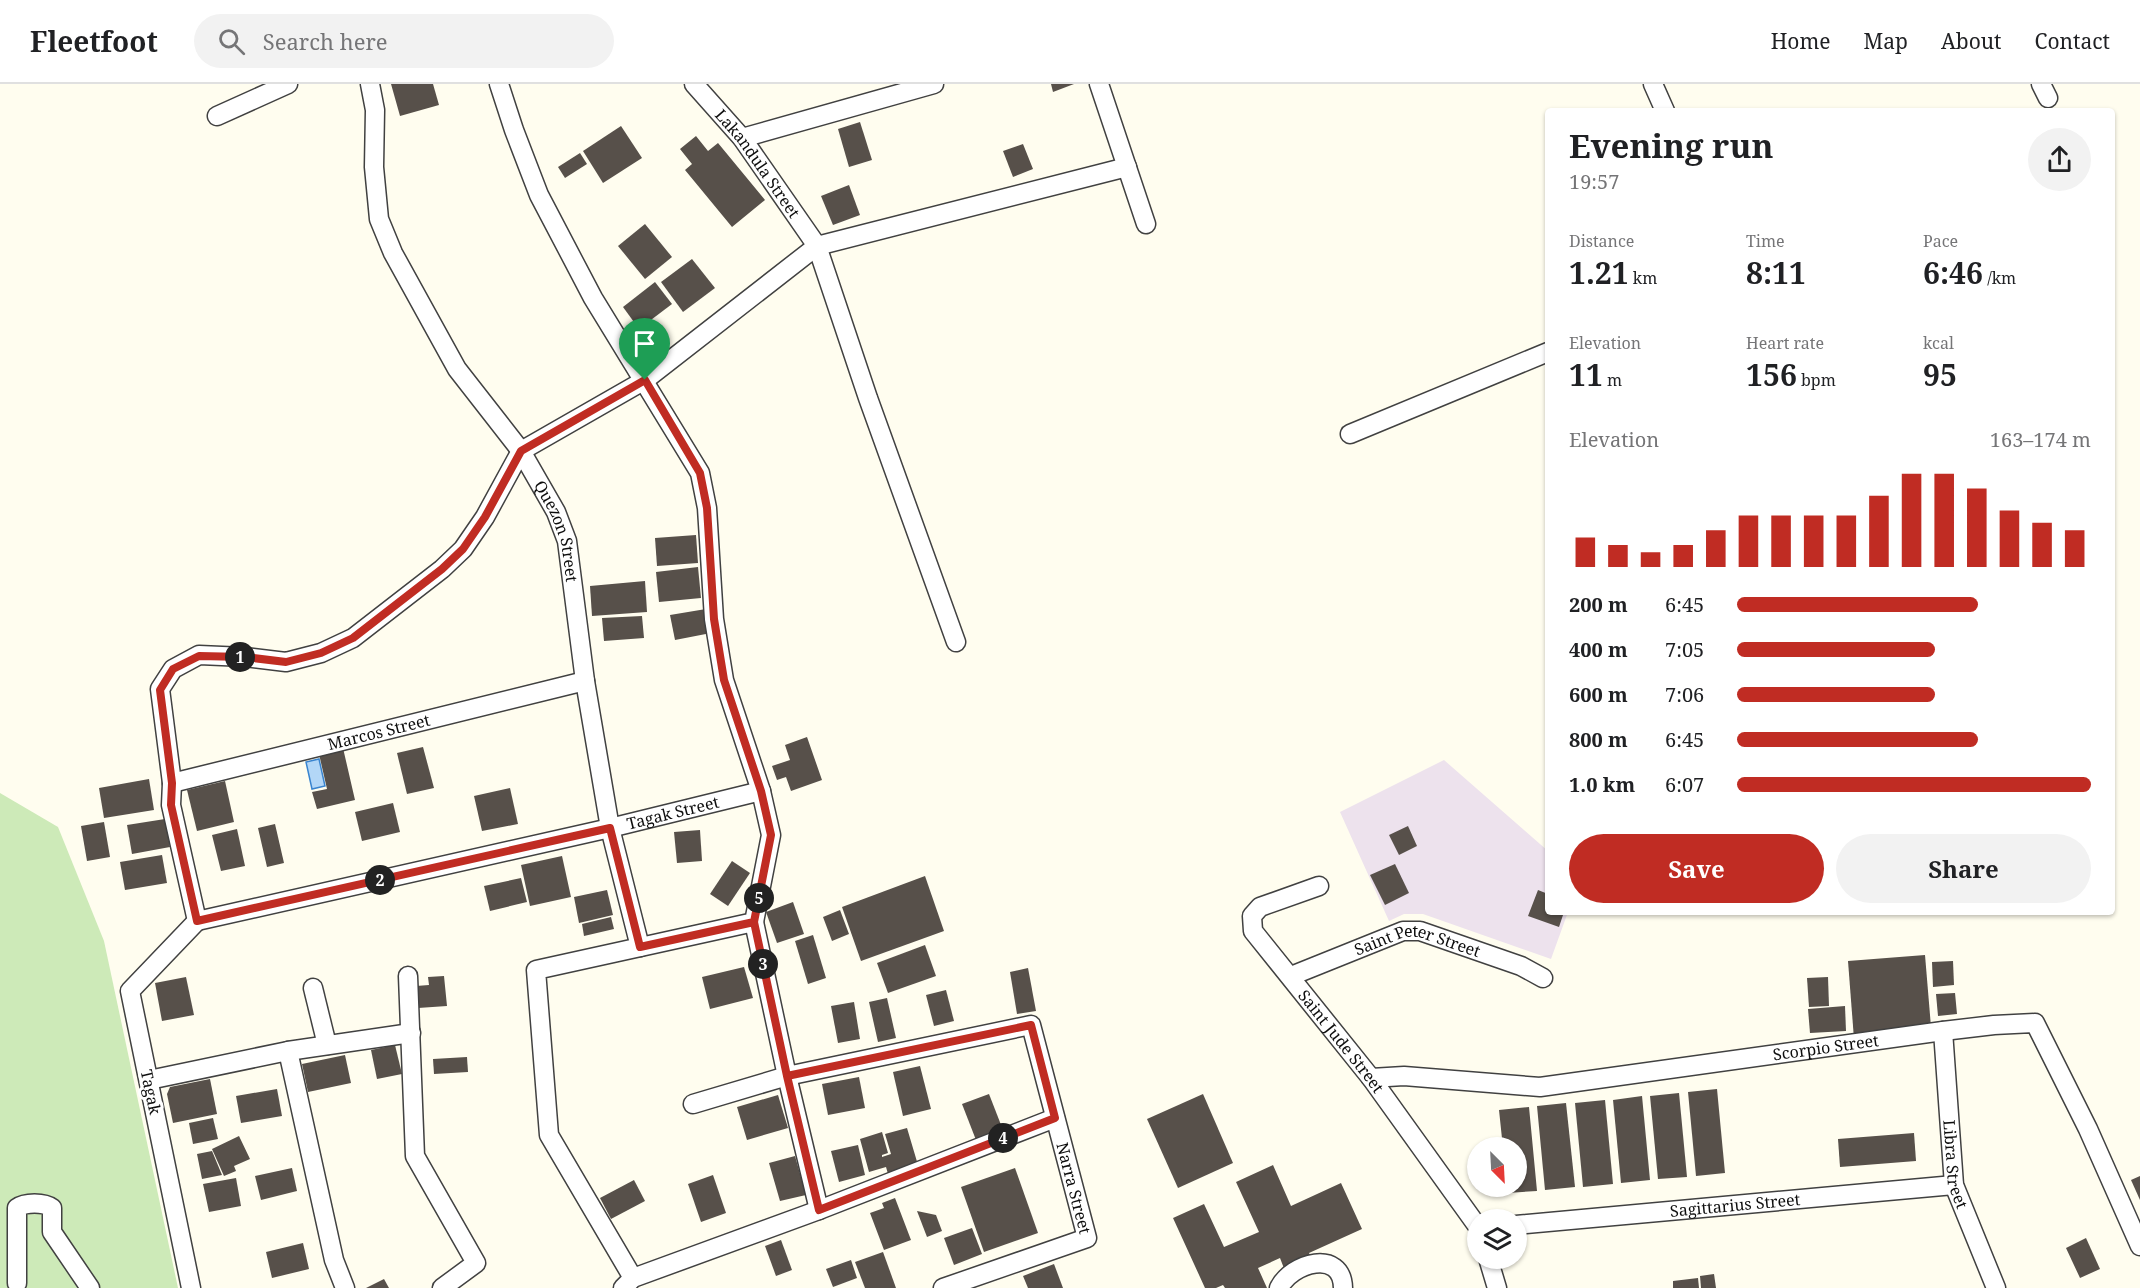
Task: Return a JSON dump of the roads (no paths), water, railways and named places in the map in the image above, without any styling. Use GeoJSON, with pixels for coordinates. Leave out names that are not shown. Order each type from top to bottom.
{"type":"FeatureCollection","features":[{"type":"Feature","properties":{"kind":"street"},"geometry":{"type":"LineString","coordinates":[[217,116],[288,84]]}},
{"type":"Feature","properties":{"kind":"street","name":"Quezon Street"},"geometry":{"type":"LineString","coordinates":[[370,84],[375,110],[374,167],[379,219],[393,253],[457,369],[521,451],[556,512],[567,541],[585,681],[610,828],[640,947]]}},
{"type":"Feature","properties":{"kind":"street"},"geometry":{"type":"LineString","coordinates":[[499,84],[539,195],[594,298],[700,473],[707,508],[714,619],[724,680],[761,791],[771,835],[754,922],[819,1210]]}},
{"type":"Feature","properties":{"kind":"street","name":"Lakandula Street"},"geometry":{"type":"LineString","coordinates":[[694,84],[742,138],[817,246],[867,398],[956,642]]}},
{"type":"Feature","properties":{"kind":"street"},"geometry":{"type":"LineString","coordinates":[[742,138],[934,84]]}},
{"type":"Feature","properties":{"kind":"street"},"geometry":{"type":"LineString","coordinates":[[1099,84],[1146,224]]}},
{"type":"Feature","properties":{"kind":"street"},"geometry":{"type":"LineString","coordinates":[[1653,84],[1664,108]]}},
{"type":"Feature","properties":{"kind":"street"},"geometry":{"type":"LineString","coordinates":[[197,921],[171,805],[172,783],[160,690],[173,669],[199,656],[245,657],[286,662],[321,653],[353,638],[442,569],[463,549],[485,517],[521,451],[645,380],[817,246],[1127,167]]}},
{"type":"Feature","properties":{"kind":"street"},"geometry":{"type":"LineString","coordinates":[[1350,434],[1545,353]]}},
{"type":"Feature","properties":{"kind":"street","name":"Marcos Street"},"geometry":{"type":"LineString","coordinates":[[172,783],[585,681]]}},
{"type":"Feature","properties":{"kind":"street","name":"Tagak Street"},"geometry":{"type":"LineString","coordinates":[[197,921],[610,828],[761,791]]}},
{"type":"Feature","properties":{"kind":"street","name":"Saint Jude Street"},"geometry":{"type":"LineString","coordinates":[[1319,886],[1260,907],[1252,916],[1253,931],[1371,1078],[1467,1212]]}},
{"type":"Feature","properties":{"kind":"street","name":"Tagak"},"geometry":{"type":"LineString","coordinates":[[191,1288],[130,991],[197,921]]}},
{"type":"Feature","properties":{"kind":"street"},"geometry":{"type":"LineString","coordinates":[[754,922],[536,970],[549,1136],[628,1283],[1055,1118]]}},
{"type":"Feature","properties":{"kind":"street","name":"Saint Peter Street"},"geometry":{"type":"LineString","coordinates":[[1291,976],[1403,931],[1420,931],[1521,966],[1543,978]]}},
{"type":"Feature","properties":{"kind":"street"},"geometry":{"type":"LineString","coordinates":[[408,976],[415,1156],[476,1263],[442,1288]]}},
{"type":"Feature","properties":{"kind":"street"},"geometry":{"type":"LineString","coordinates":[[313,988],[327,1045]]}},
{"type":"Feature","properties":{"kind":"street","name":"Scorpio Street"},"geometry":{"type":"LineString","coordinates":[[1371,1078],[1404,1076],[1540,1087],[1943,1031],[2035,1023],[2088,1129],[2140,1246]]}},
{"type":"Feature","properties":{"kind":"street","name":"Narra Street"},"geometry":{"type":"LineString","coordinates":[[787,1076],[1031,1025],[1087,1239],[943,1288]]}},
{"type":"Feature","properties":{"kind":"street","name":"Libra Street"},"geometry":{"type":"LineString","coordinates":[[1943,1031],[1954,1185],[1996,1288]]}},
{"type":"Feature","properties":{"kind":"street"},"geometry":{"type":"LineString","coordinates":[[149,1080],[327,1045],[411,1033]]}},
{"type":"Feature","properties":{"kind":"street"},"geometry":{"type":"LineString","coordinates":[[288,1052],[334,1260],[345,1288]]}},
{"type":"Feature","properties":{"kind":"street"},"geometry":{"type":"LineString","coordinates":[[693,1104],[787,1076]]}},
{"type":"Feature","properties":{"kind":"street","name":"Sagittarius Street"},"geometry":{"type":"LineString","coordinates":[[1527,1225],[1954,1185]]}},
{"type":"Feature","properties":{"kind":"street"},"geometry":{"type":"LineString","coordinates":[[14,1286],[17,1208],[24,1204],[45,1204],[52,1208],[52,1232],[90,1288]]}},
{"type":"Feature","properties":{"kind":"street"},"geometry":{"type":"LineString","coordinates":[[1279,1288],[1282,1281],[1292,1272],[1320,1263],[1335,1268],[1341,1275],[1343,1288]]}},
{"type":"Feature","properties":{"kind":"street"},"geometry":{"type":"LineString","coordinates":[[1491,1269],[1497,1288]]}},
{"type":"Feature","properties":{"kind":"water"},"geometry":{"type":"Polygon","coordinates":[[[319,759],[325,786],[312,789],[306,762],[319,759]]]}}]}
